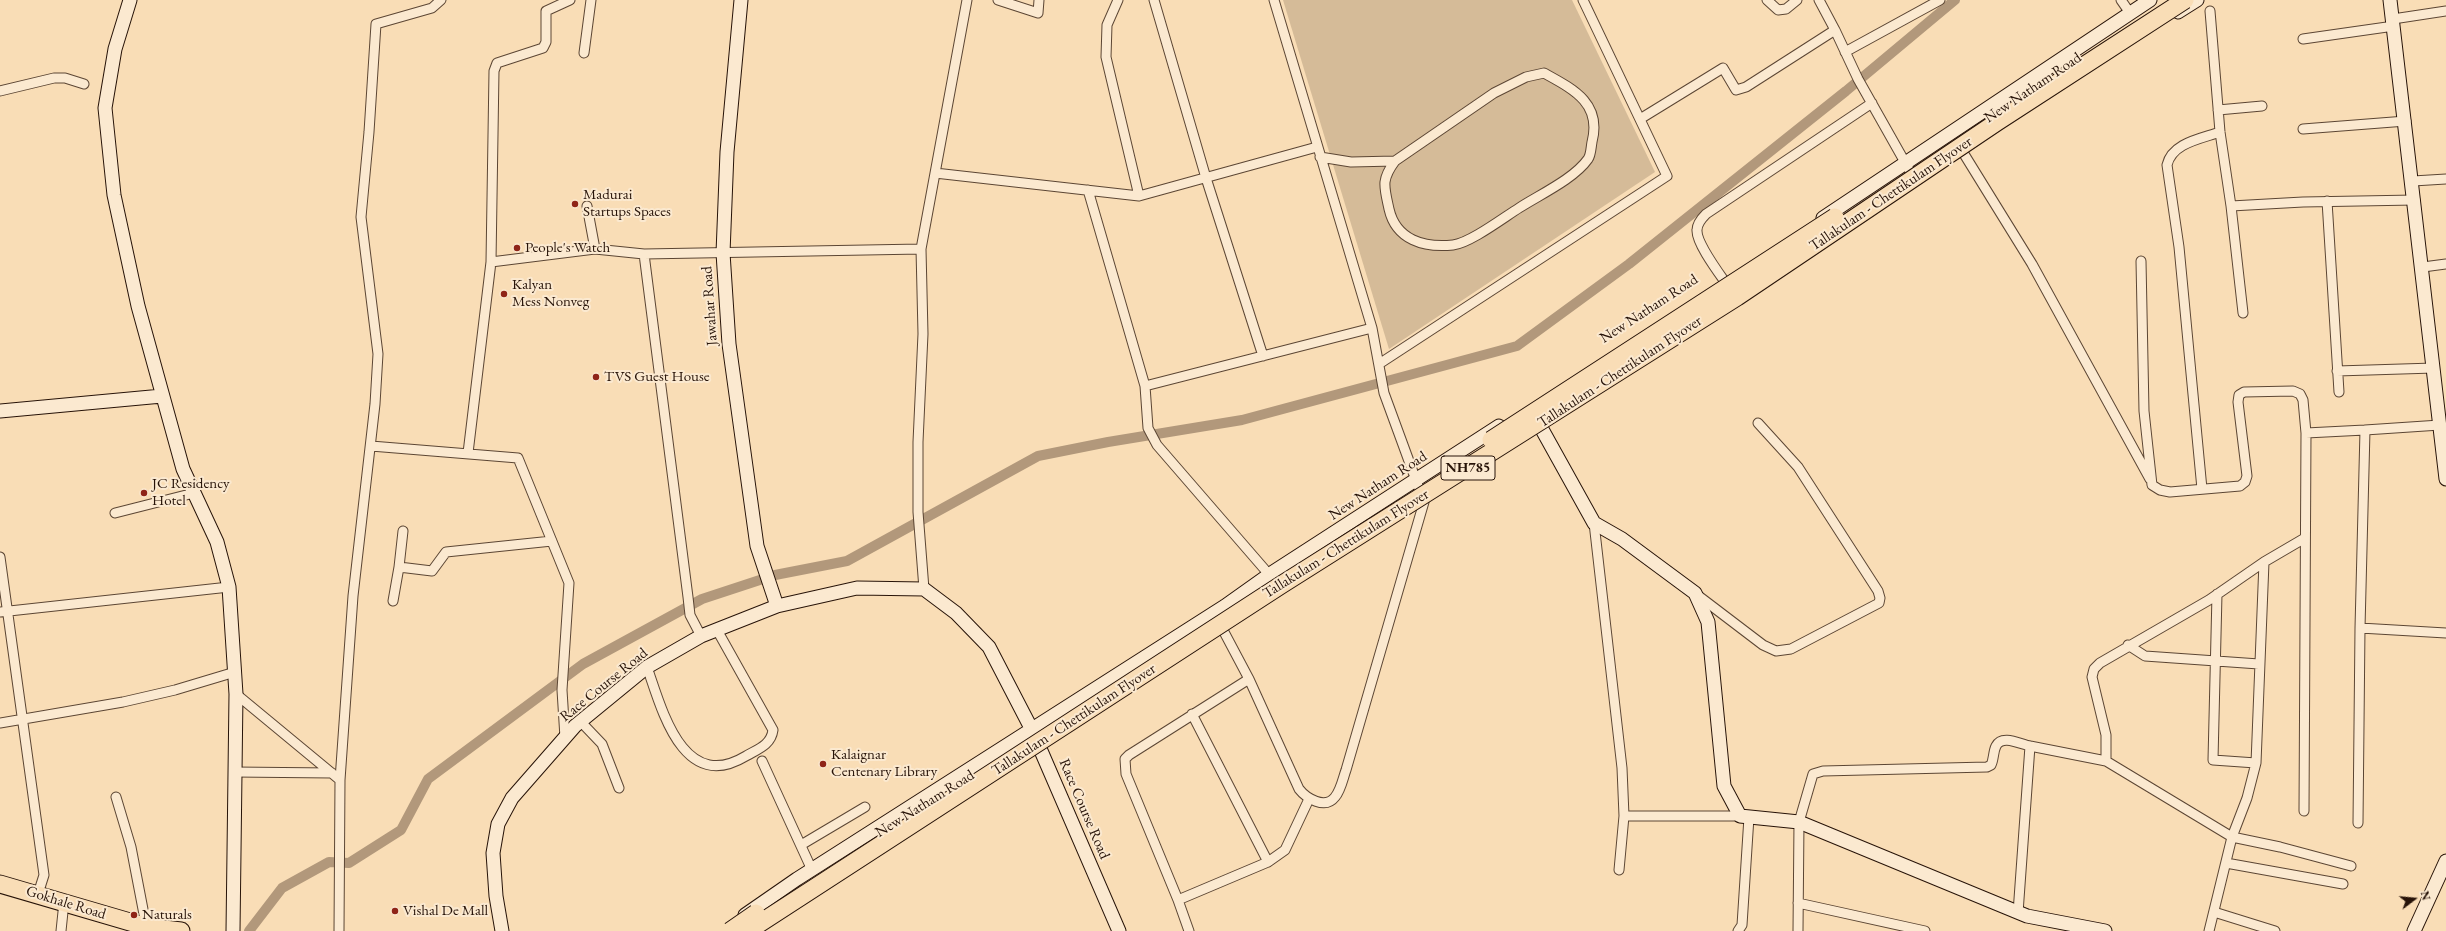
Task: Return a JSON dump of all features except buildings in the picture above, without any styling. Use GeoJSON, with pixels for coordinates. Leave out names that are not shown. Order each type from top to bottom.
{"type":"FeatureCollection","features":[{"type":"Feature","properties":{"kind":"highway","name":"Tallakulam - Chettikulam Flyover"},"geometry":{"type":"LineString","coordinates":[[730,931],[1834,218],[2166,0]]}},
{"type":"Feature","properties":{"kind":"highway","name":"Tallakulam - Chettikulam Flyover"},"geometry":{"type":"LineString","coordinates":[[748,931],[1281,585],[1737,298],[1997,122],[2185,0]]}},
{"type":"Feature","properties":{"kind":"highway","name":"Gokhale Road"},"geometry":{"type":"LineString","coordinates":[[0,884],[38,894],[147,929],[180,930]]}},
{"type":"Feature","properties":{"kind":"main road"},"geometry":{"type":"LineString","coordinates":[[130,0],[115,49],[105,108],[114,195],[138,306],[183,469],[217,542],[229,587],[236,694],[233,931]]}},
{"type":"Feature","properties":{"kind":"main road","name":"Jawahar Road"},"geometry":{"type":"LineString","coordinates":[[741,0],[727,152],[723,253],[728,344],[757,546],[777,606]]}},
{"type":"Feature","properties":{"kind":"main road","name":"New Natham Road"},"geometry":{"type":"LineString","coordinates":[[722,931],[812,870],[1225,606],[1270,574],[1529,406],[1828,215],[2150,0]]}},
{"type":"Feature","properties":{"kind":"main road","name":"New Natham Road"},"geometry":{"type":"LineString","coordinates":[[758,931],[1041,751],[1080,722],[1281,592],[1739,302],[2197,0]]}},
{"type":"Feature","properties":{"kind":"main road"},"geometry":{"type":"LineString","coordinates":[[2390,0],[2406,121],[2434,368],[2442,407],[2440,425],[2446,479]]}},
{"type":"Feature","properties":{"kind":"main road"},"geometry":{"type":"LineString","coordinates":[[0,411],[162,396]]}},
{"type":"Feature","properties":{"kind":"main road"},"geometry":{"type":"LineString","coordinates":[[1529,406],[1594,523],[1622,539],[1695,593],[1708,622],[1724,786],[1745,816],[1799,822],[2018,913],[2105,931]]}},
{"type":"Feature","properties":{"kind":"main road","name":"Race Course Road"},"geometry":{"type":"LineString","coordinates":[[502,931],[496,896],[493,853],[498,824],[512,798],[581,722],[647,667],[701,636],[777,606],[857,588],[924,589],[956,613],[989,646],[1032,730],[1119,931]]}},
{"type":"Feature","properties":{"kind":"main road"},"geometry":{"type":"LineString","coordinates":[[2414,931],[2446,861]]}},
{"type":"Feature","properties":{"kind":"street"},"geometry":{"type":"LineString","coordinates":[[339,931],[338,854],[340,780],[353,596],[371,446],[378,354],[361,217],[369,132],[376,24],[432,8],[441,0]]}},
{"type":"Feature","properties":{"kind":"street"},"geometry":{"type":"LineString","coordinates":[[468,453],[490,262],[494,71],[497,63],[543,48],[546,42],[546,11],[570,0]]}},
{"type":"Feature","properties":{"kind":"street"},"geometry":{"type":"LineString","coordinates":[[584,54],[591,0]]}},
{"type":"Feature","properties":{"kind":"street"},"geometry":{"type":"LineString","coordinates":[[924,589],[918,526],[918,442],[923,334],[921,249],[967,0]]}},
{"type":"Feature","properties":{"kind":"street"},"geometry":{"type":"LineString","coordinates":[[998,0],[1038,13],[1039,0]]}},
{"type":"Feature","properties":{"kind":"street"},"geometry":{"type":"LineString","coordinates":[[1118,0],[1106,25],[1106,57],[1139,196]]}},
{"type":"Feature","properties":{"kind":"street"},"geometry":{"type":"LineString","coordinates":[[1154,0],[1206,178],[1263,356]]}},
{"type":"Feature","properties":{"kind":"street"},"geometry":{"type":"LineString","coordinates":[[1223,630],[1249,679],[1299,789],[1309,799],[1326,802],[1336,796],[1424,502],[1384,393],[1372,328],[1274,0]]}},
{"type":"Feature","properties":{"kind":"street"},"geometry":{"type":"LineString","coordinates":[[1379,364],[1667,176],[1583,0]]}},
{"type":"Feature","properties":{"kind":"street"},"geometry":{"type":"LineString","coordinates":[[1768,0],[1778,10],[1786,9],[1797,0]]}},
{"type":"Feature","properties":{"kind":"street"},"geometry":{"type":"LineString","coordinates":[[1819,0],[1835,30],[1859,82],[1917,186]]}},
{"type":"Feature","properties":{"kind":"street"},"geometry":{"type":"LineString","coordinates":[[1845,52],[1940,0]]}},
{"type":"Feature","properties":{"kind":"street"},"geometry":{"type":"LineString","coordinates":[[2121,0],[2130,13]]}},
{"type":"Feature","properties":{"kind":"street"},"geometry":{"type":"LineString","coordinates":[[2303,39],[2446,11]]}},
{"type":"Feature","properties":{"kind":"street"},"geometry":{"type":"LineString","coordinates":[[2210,12],[2220,132],[2231,206],[2243,313]]}},
{"type":"Feature","properties":{"kind":"street"},"geometry":{"type":"LineString","coordinates":[[1640,119],[1723,68],[1736,90],[1746,87],[1835,30]]}},
{"type":"Feature","properties":{"kind":"street"},"geometry":{"type":"LineString","coordinates":[[1320,158],[1351,162],[1395,161],[1494,94],[1526,77],[1544,73],[1575,90],[1589,106],[1596,128],[1588,158],[1574,174],[1479,233],[1454,245],[1427,245],[1403,236],[1390,214],[1385,190],[1385,175],[1395,161]]}},
{"type":"Feature","properties":{"kind":"street"},"geometry":{"type":"LineString","coordinates":[[0,91],[54,78],[65,78],[84,84]]}},
{"type":"Feature","properties":{"kind":"street"},"geometry":{"type":"LineString","coordinates":[[1739,302],[1724,281],[1699,240],[1697,230],[1699,222],[1706,214],[1760,176],[1872,103]]}},
{"type":"Feature","properties":{"kind":"street"},"geometry":{"type":"LineString","coordinates":[[2218,110],[2262,106]]}},
{"type":"Feature","properties":{"kind":"street"},"geometry":{"type":"LineString","coordinates":[[2303,129],[2406,121]]}},
{"type":"Feature","properties":{"kind":"street"},"geometry":{"type":"LineString","coordinates":[[2202,489],[2179,247],[2167,165],[2169,156],[2176,148],[2220,132]]}},
{"type":"Feature","properties":{"kind":"street"},"geometry":{"type":"LineString","coordinates":[[935,173],[1139,196],[1317,147]]}},
{"type":"Feature","properties":{"kind":"street"},"geometry":{"type":"LineString","coordinates":[[1964,154],[2032,264],[2152,485],[2160,490],[2170,492],[2240,486],[2245,482],[2247,476],[2238,402],[2239,396],[2244,392],[2294,391],[2300,394],[2303,400],[2306,433],[2304,811]]}},
{"type":"Feature","properties":{"kind":"street"},"geometry":{"type":"LineString","coordinates":[[2413,181],[2446,179]]}},
{"type":"Feature","properties":{"kind":"street"},"geometry":{"type":"LineString","coordinates":[[1088,190],[1145,386],[1148,429],[1157,445],[1270,574],[1281,592]]}},
{"type":"Feature","properties":{"kind":"street"},"geometry":{"type":"LineString","coordinates":[[2231,206],[2327,201],[2415,200]]}},
{"type":"Feature","properties":{"kind":"street"},"geometry":{"type":"LineString","coordinates":[[2327,201],[2338,392]]}},
{"type":"Feature","properties":{"kind":"street"},"geometry":{"type":"LineString","coordinates":[[587,206],[595,249]]}},
{"type":"Feature","properties":{"kind":"street"},"geometry":{"type":"LineString","coordinates":[[490,262],[595,249],[644,254],[921,249]]}},
{"type":"Feature","properties":{"kind":"street"},"geometry":{"type":"LineString","coordinates":[[644,254],[690,615],[701,636]]}},
{"type":"Feature","properties":{"kind":"street"},"geometry":{"type":"LineString","coordinates":[[2141,261],[2144,411],[2152,485]]}},
{"type":"Feature","properties":{"kind":"street"},"geometry":{"type":"LineString","coordinates":[[2423,267],[2446,264]]}},
{"type":"Feature","properties":{"kind":"street"},"geometry":{"type":"LineString","coordinates":[[1145,386],[1372,328]]}},
{"type":"Feature","properties":{"kind":"street"},"geometry":{"type":"LineString","coordinates":[[2337,371],[2434,368]]}},
{"type":"Feature","properties":{"kind":"street"},"geometry":{"type":"LineString","coordinates":[[1695,593],[1763,645],[1776,651],[1791,649],[1879,603],[1880,598],[1878,591],[1798,467],[1758,423]]}},
{"type":"Feature","properties":{"kind":"street"},"geometry":{"type":"LineString","coordinates":[[2306,433],[2440,425]]}},
{"type":"Feature","properties":{"kind":"street"},"geometry":{"type":"LineString","coordinates":[[2358,823],[2364,430]]}},
{"type":"Feature","properties":{"kind":"street"},"geometry":{"type":"LineString","coordinates":[[371,446],[518,458],[569,583],[562,690],[565,738]]}},
{"type":"Feature","properties":{"kind":"street"},"geometry":{"type":"LineString","coordinates":[[115,513],[194,493]]}},
{"type":"Feature","properties":{"kind":"street"},"geometry":{"type":"LineString","coordinates":[[1594,523],[1622,768],[1624,816],[1619,870]]}},
{"type":"Feature","properties":{"kind":"street"},"geometry":{"type":"LineString","coordinates":[[393,601],[403,531]]}},
{"type":"Feature","properties":{"kind":"street"},"geometry":{"type":"LineString","coordinates":[[2106,760],[2106,736],[2092,677],[2094,669],[2100,663],[2128,645],[2217,594],[2264,562],[2305,538]]}},
{"type":"Feature","properties":{"kind":"street"},"geometry":{"type":"LineString","coordinates":[[399,567],[432,571],[446,552],[552,541]]}},
{"type":"Feature","properties":{"kind":"street"},"geometry":{"type":"LineString","coordinates":[[0,557],[4,612],[22,718],[44,875],[38,894]]}},
{"type":"Feature","properties":{"kind":"street"},"geometry":{"type":"LineString","coordinates":[[2209,931],[2232,837],[2247,798],[2256,763],[2264,562]]}},
{"type":"Feature","properties":{"kind":"street"},"geometry":{"type":"LineString","coordinates":[[4,612],[229,587]]}},
{"type":"Feature","properties":{"kind":"street"},"geometry":{"type":"LineString","coordinates":[[2217,594],[2213,760],[2256,763]]}},
{"type":"Feature","properties":{"kind":"street"},"geometry":{"type":"LineString","coordinates":[[2360,628],[2446,633]]}},
{"type":"Feature","properties":{"kind":"street"},"geometry":{"type":"LineString","coordinates":[[647,667],[662,708],[682,749],[693,759],[706,764],[727,764],[742,759],[768,743],[773,730],[717,630]]}},
{"type":"Feature","properties":{"kind":"street"},"geometry":{"type":"LineString","coordinates":[[2128,645],[2145,656],[2259,664]]}},
{"type":"Feature","properties":{"kind":"street"},"geometry":{"type":"LineString","coordinates":[[0,723],[22,718],[123,702],[176,690],[235,672]]}},
{"type":"Feature","properties":{"kind":"street"},"geometry":{"type":"LineString","coordinates":[[1189,931],[1124,766],[1128,755],[1249,679]]}},
{"type":"Feature","properties":{"kind":"street"},"geometry":{"type":"LineString","coordinates":[[236,694],[340,780]]}},
{"type":"Feature","properties":{"kind":"street"},"geometry":{"type":"LineString","coordinates":[[1192,714],[1268,862]]}},
{"type":"Feature","properties":{"kind":"street"},"geometry":{"type":"LineString","coordinates":[[581,722],[602,744],[620,788]]}},
{"type":"Feature","properties":{"kind":"street"},"geometry":{"type":"LineString","coordinates":[[1798,931],[1799,822],[1810,777],[1816,772],[1987,767],[1993,761],[1996,746],[2001,741],[2006,740],[2106,760],[2232,837],[2280,847],[2351,866]]}},
{"type":"Feature","properties":{"kind":"street"},"geometry":{"type":"LineString","coordinates":[[2018,913],[2030,746]]}},
{"type":"Feature","properties":{"kind":"street"},"geometry":{"type":"LineString","coordinates":[[762,761],[812,870]]}},
{"type":"Feature","properties":{"kind":"street"},"geometry":{"type":"LineString","coordinates":[[234,772],[332,773]]}},
{"type":"Feature","properties":{"kind":"street"},"geometry":{"type":"LineString","coordinates":[[116,797],[131,846],[147,929]]}},
{"type":"Feature","properties":{"kind":"street"},"geometry":{"type":"LineString","coordinates":[[1178,900],[1268,862],[1285,850],[1290,843],[1309,799]]}},
{"type":"Feature","properties":{"kind":"street"},"geometry":{"type":"LineString","coordinates":[[800,845],[865,807]]}},
{"type":"Feature","properties":{"kind":"street"},"geometry":{"type":"LineString","coordinates":[[1624,816],[1745,816],[1741,929]]}},
{"type":"Feature","properties":{"kind":"street"},"geometry":{"type":"LineString","coordinates":[[2226,864],[2343,884]]}},
{"type":"Feature","properties":{"kind":"street"},"geometry":{"type":"LineString","coordinates":[[61,931],[64,902]]}},
{"type":"Feature","properties":{"kind":"street"},"geometry":{"type":"LineString","coordinates":[[1798,903],[1925,931]]}},
{"type":"Feature","properties":{"kind":"street"},"geometry":{"type":"LineString","coordinates":[[2214,912],[2276,931]]}},
{"type":"Feature","properties":{"kind":"shaded area"},"geometry":{"type":"Polygon","coordinates":[[[1283,0],[1572,0],[1655,172],[1389,349],[1283,0]]]}},
{"type":"Feature","properties":{"kind":"waterway"},"geometry":{"type":"LineString","coordinates":[[249,931],[282,888],[329,862],[349,863],[401,830],[428,779],[583,664],[702,599],[775,575],[847,561],[1038,456],[1108,442],[1242,420],[1517,346],[1629,264],[1846,91],[1955,0]]}},
{"type":"Feature","properties":{"kind":"place","name":"Madurai Startups Spaces"},"geometry":{"type":"Point","coordinates":[575,204]}},
{"type":"Feature","properties":{"kind":"place","name":"People's Watch"},"geometry":{"type":"Point","coordinates":[517,248]}},
{"type":"Feature","properties":{"kind":"place","name":"Kalyan Mess Nonveg"},"geometry":{"type":"Point","coordinates":[504,294]}},
{"type":"Feature","properties":{"kind":"place","name":"TVS Guest House"},"geometry":{"type":"Point","coordinates":[596,377]}},
{"type":"Feature","properties":{"kind":"place","name":"JC Residency Hotel"},"geometry":{"type":"Point","coordinates":[144,493]}},
{"type":"Feature","properties":{"kind":"place","name":"Kalaignar Centenary Library"},"geometry":{"type":"Point","coordinates":[823,764]}},
{"type":"Feature","properties":{"kind":"place","name":"Vishal De Mall"},"geometry":{"type":"Point","coordinates":[395,911]}},
{"type":"Feature","properties":{"kind":"place","name":"Naturals"},"geometry":{"type":"Point","coordinates":[134,915]}}]}
